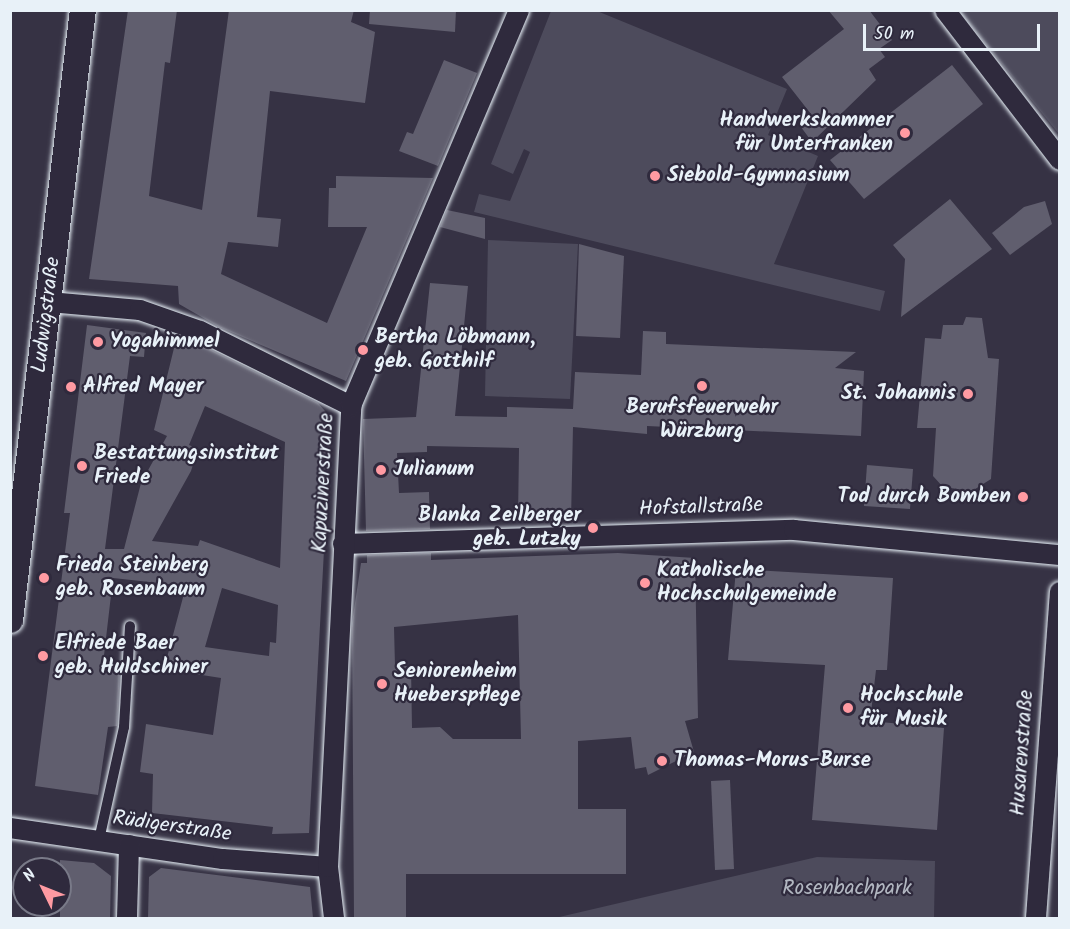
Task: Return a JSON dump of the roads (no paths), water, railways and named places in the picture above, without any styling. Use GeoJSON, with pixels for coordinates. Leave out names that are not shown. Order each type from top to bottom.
{"type":"FeatureCollection","features":[{"type":"Feature","properties":{"kind":"street","name":"Ludwigstraße"},"geometry":{"type":"LineString","coordinates":[[10,620],[83,10]]}},
{"type":"Feature","properties":{"kind":"street","name":"Kapuzinerstraße"},"geometry":{"type":"LineString","coordinates":[[334,918],[328,867],[351,406],[519,10]]}},
{"type":"Feature","properties":{"kind":"street"},"geometry":{"type":"LineString","coordinates":[[945,10],[1059,160]]}},
{"type":"Feature","properties":{"kind":"street"},"geometry":{"type":"LineString","coordinates":[[49,302],[140,310],[200,331],[351,406]]}},
{"type":"Feature","properties":{"kind":"street","name":"Hofstallstraße"},"geometry":{"type":"LineString","coordinates":[[343,544],[794,530],[1059,555]]}},
{"type":"Feature","properties":{"kind":"street","name":"Husarenstraße"},"geometry":{"type":"LineString","coordinates":[[1036,918],[1059,592]]}},
{"type":"Feature","properties":{"kind":"street","name":"Rüdigerstraße"},"geometry":{"type":"LineString","coordinates":[[10,828],[129,845],[328,867]]}},
{"type":"Feature","properties":{"kind":"street"},"geometry":{"type":"LineString","coordinates":[[127,918],[129,845]]}},
{"type":"Feature","properties":{"kind":"lane"},"geometry":{"type":"LineString","coordinates":[[99,840],[124,727],[130,626]]}},
{"type":"Feature","properties":{"kind":"place","name":"Handwerkskammer für Unterfranken"},"geometry":{"type":"Point","coordinates":[905,133]}},
{"type":"Feature","properties":{"kind":"place","name":"Siebold-Gymnasium"},"geometry":{"type":"Point","coordinates":[655,176]}},
{"type":"Feature","properties":{"kind":"place","name":"Yogahimmel"},"geometry":{"type":"Point","coordinates":[98,342]}},
{"type":"Feature","properties":{"kind":"place","name":"Bertha Löbmann, geb. Gotthilf"},"geometry":{"type":"Point","coordinates":[363,350]}},
{"type":"Feature","properties":{"kind":"place","name":"Berufsfeuerwehr Würzburg"},"geometry":{"type":"Point","coordinates":[702,386]}},
{"type":"Feature","properties":{"kind":"place","name":"Alfred Mayer"},"geometry":{"type":"Point","coordinates":[71,387]}},
{"type":"Feature","properties":{"kind":"place","name":"St. Johannis"},"geometry":{"type":"Point","coordinates":[968,394]}},
{"type":"Feature","properties":{"kind":"place","name":"Bestattungsinstitut Friede"},"geometry":{"type":"Point","coordinates":[82,466]}},
{"type":"Feature","properties":{"kind":"place","name":"Julianum"},"geometry":{"type":"Point","coordinates":[381,470]}},
{"type":"Feature","properties":{"kind":"place","name":"Tod durch Bomben"},"geometry":{"type":"Point","coordinates":[1023,497]}},
{"type":"Feature","properties":{"kind":"place","name":"Blanka Zeilberger geb. Lutzky"},"geometry":{"type":"Point","coordinates":[593,528]}},
{"type":"Feature","properties":{"kind":"place","name":"Frieda Steinberg geb. Rosenbaum"},"geometry":{"type":"Point","coordinates":[44,578]}},
{"type":"Feature","properties":{"kind":"place","name":"Katholische Hochschulgemeinde"},"geometry":{"type":"Point","coordinates":[645,583]}},
{"type":"Feature","properties":{"kind":"place","name":"Elfriede Baer geb. Huldschiner"},"geometry":{"type":"Point","coordinates":[43,656]}},
{"type":"Feature","properties":{"kind":"place","name":"Seniorenheim Hueberspflege"},"geometry":{"type":"Point","coordinates":[382,684]}},
{"type":"Feature","properties":{"kind":"place","name":"Hochschule für Musik"},"geometry":{"type":"Point","coordinates":[848,708]}},
{"type":"Feature","properties":{"kind":"place","name":"Thomas-Morus-Burse"},"geometry":{"type":"Point","coordinates":[662,761]}},
{"type":"Feature","properties":{"kind":"park label","name":"Rosenbachpark"},"geometry":{"type":"Point","coordinates":[847,889]}}]}
